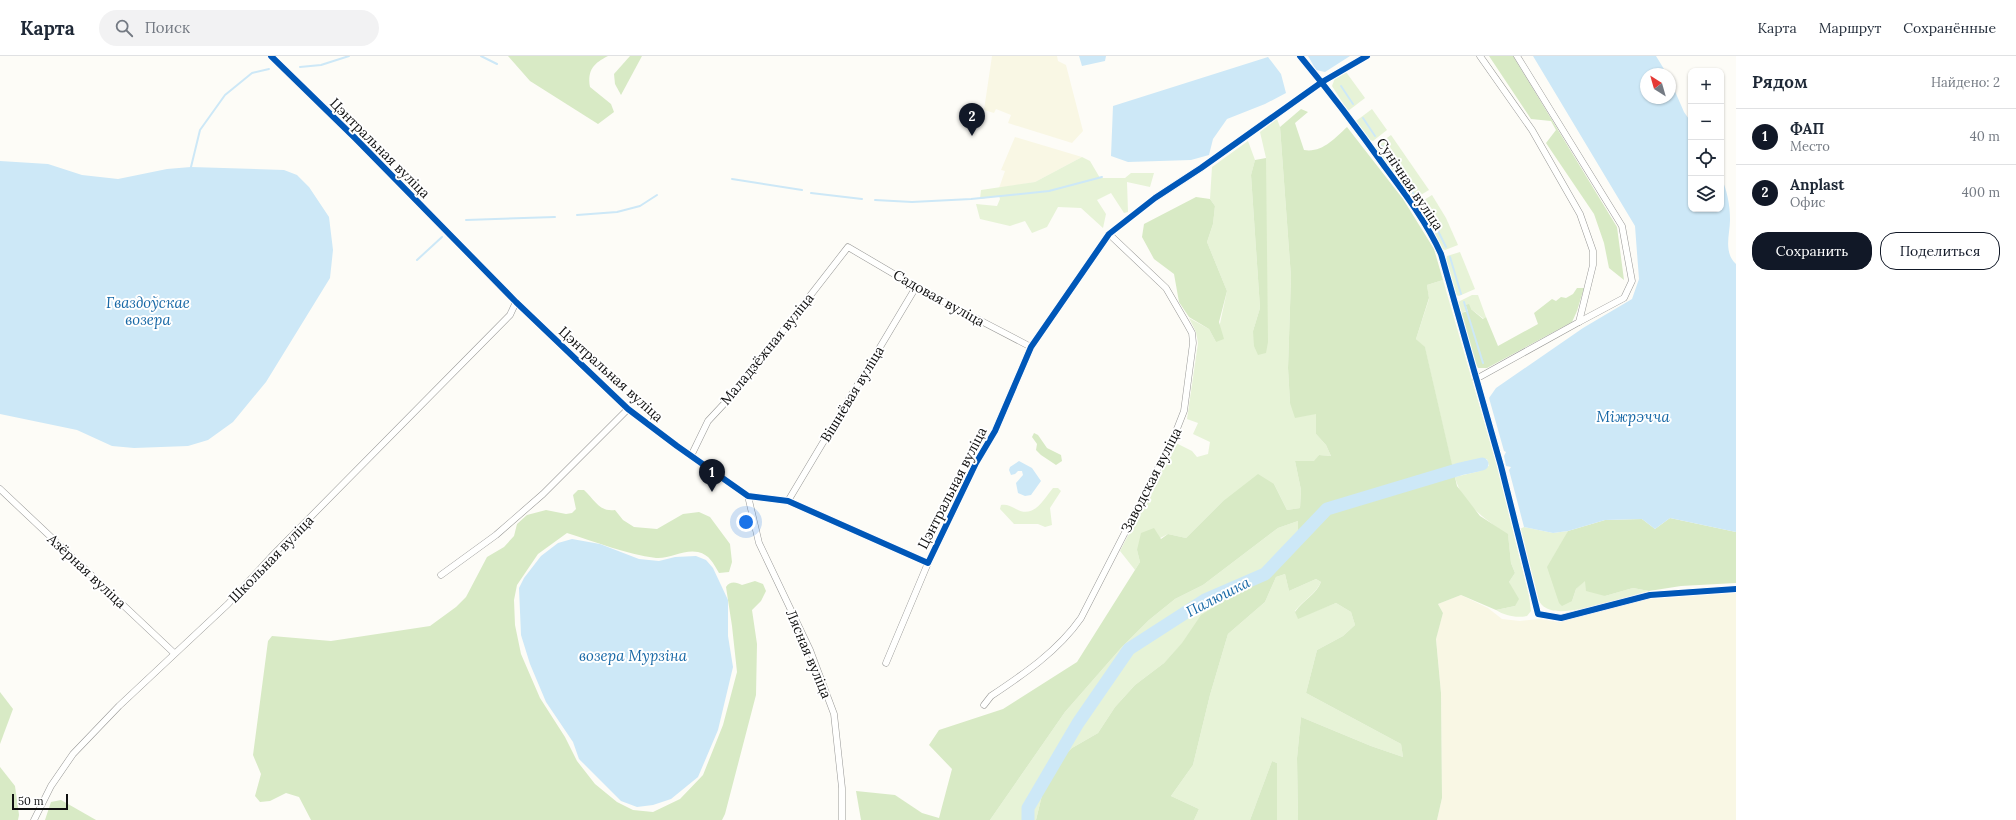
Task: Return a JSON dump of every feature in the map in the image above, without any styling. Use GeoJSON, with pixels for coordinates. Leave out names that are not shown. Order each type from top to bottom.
{"type":"FeatureCollection","features":[{"type":"Feature","properties":{"kind":"street","name":"Цэнтральная вуліца"},"geometry":{"type":"LineString","coordinates":[[271,56],[355,138],[516,302],[628,409],[748,496],[788,500],[928,563]]}},
{"type":"Feature","properties":{"kind":"street","name":"Сунічная вуліца"},"geometry":{"type":"LineString","coordinates":[[1300,56],[1322,82],[1402,190],[1433,238],[1441,254],[1501,466],[1538,614],[1561,618],[1650,595],[1736,589]]}},
{"type":"Feature","properties":{"kind":"street","name":"Цэнтральная вуліца"},"geometry":{"type":"LineString","coordinates":[[886,663],[928,563],[976,463],[995,430],[1030,347],[1108,234],[1155,198],[1322,82],[1365,57],[1374,56]]}},
{"type":"Feature","properties":{"kind":"street"},"geometry":{"type":"LineString","coordinates":[[1480,56],[1532,130],[1580,214],[1593,251],[1593,265],[1579,322]]}},
{"type":"Feature","properties":{"kind":"street"},"geometry":{"type":"LineString","coordinates":[[1476,379],[1624,298],[1632,281],[1622,226],[1517,56]]}},
{"type":"Feature","properties":{"kind":"street","name":"Заводская вуліца"},"geometry":{"type":"LineString","coordinates":[[984,705],[991,696],[1051,652],[1068,636],[1080,618],[1173,439],[1184,411],[1194,343],[1192,333],[1166,288],[1108,234]]}},
{"type":"Feature","properties":{"kind":"street","name":"Садовая вуліца"},"geometry":{"type":"LineString","coordinates":[[848,246],[916,287],[1030,347]]}},
{"type":"Feature","properties":{"kind":"street","name":"Маладзёжная вуліца"},"geometry":{"type":"LineString","coordinates":[[691,456],[708,421],[736,391],[848,246]]}},
{"type":"Feature","properties":{"kind":"street","name":"Вішнёвая вуліца"},"geometry":{"type":"LineString","coordinates":[[788,500],[916,287]]}},
{"type":"Feature","properties":{"kind":"street","name":"Школьная вуліца"},"geometry":{"type":"LineString","coordinates":[[34,820],[50,786],[73,754],[119,706],[228,604],[271,557],[510,315],[516,302]]}},
{"type":"Feature","properties":{"kind":"street","name":"Цэнтральная вуліца"},"geometry":{"type":"LineString","coordinates":[[441,575],[496,535],[543,494],[628,409]]}},
{"type":"Feature","properties":{"kind":"street","name":"Азёрная вуліца"},"geometry":{"type":"LineString","coordinates":[[0,489],[174,653]]}},
{"type":"Feature","properties":{"kind":"street","name":"Лясная вуліца"},"geometry":{"type":"LineString","coordinates":[[748,496],[759,543],[810,650],[834,714],[842,788],[842,820]]}},
{"type":"Feature","properties":{"kind":"shaded area"},"geometry":{"type":"Polygon","coordinates":[[[992,56],[1057,56],[1058,61],[1066,65],[1083,131],[1072,143],[1008,123],[1011,115],[996,109],[994,113],[984,110],[992,56]]]}},
{"type":"Feature","properties":{"kind":"shaded area"},"geometry":{"type":"Polygon","coordinates":[[[1015,137],[1082,157],[1035,182],[999,188],[1005,171],[1001,170],[1015,137]]]}},
{"type":"Feature","properties":{"kind":"shaded area"},"geometry":{"type":"Polygon","coordinates":[[[1736,592],[1736,820],[1437,820],[1442,798],[1441,693],[1436,638],[1443,613],[1438,604],[1461,595],[1488,608],[1502,619],[1520,621],[1539,619],[1560,622],[1650,598],[1736,592]]]}},
{"type":"Feature","properties":{"kind":"green space"},"geometry":{"type":"Polygon","coordinates":[[[508,56],[608,56],[595,64],[589,81],[590,87],[611,104],[614,112],[598,124],[530,81],[508,56]]]}},
{"type":"Feature","properties":{"kind":"green space"},"geometry":{"type":"Polygon","coordinates":[[[630,56],[642,56],[621,95],[615,84],[614,74],[630,56]]]}},
{"type":"Feature","properties":{"kind":"green space"},"geometry":{"type":"Polygon","coordinates":[[[1489,56],[1513,56],[1617,227],[1624,280],[1609,268],[1604,243],[1594,214],[1546,143],[1556,130],[1551,121],[1531,119],[1489,56]]]}},
{"type":"Feature","properties":{"kind":"green space"},"geometry":{"type":"Polygon","coordinates":[[[1346,72],[1365,98],[1348,111],[1332,86],[1335,78],[1346,72]]]}},
{"type":"Feature","properties":{"kind":"green space"},"geometry":{"type":"Polygon","coordinates":[[[1301,109],[1308,112],[1295,123],[1304,150],[1322,147],[1347,127],[1403,199],[1434,249],[1443,280],[1427,285],[1429,298],[1416,339],[1425,347],[1457,486],[1480,516],[1508,534],[1511,563],[1515,573],[1509,582],[1519,599],[1515,606],[1496,610],[1461,595],[1438,604],[1443,613],[1436,639],[1441,693],[1442,798],[1437,820],[1298,820],[1297,758],[1301,717],[1371,746],[1403,757],[1401,744],[1306,693],[1317,650],[1343,636],[1355,625],[1351,612],[1336,603],[1298,619],[1295,612],[1313,594],[1321,582],[1316,579],[1289,591],[1285,574],[1276,577],[1265,602],[1228,634],[1210,695],[1193,765],[1171,796],[1199,809],[1194,820],[1036,820],[1043,791],[1053,766],[1072,748],[1098,733],[1115,707],[1135,685],[1164,663],[1182,643],[1201,615],[1270,573],[1298,530],[1298,521],[1278,528],[1203,585],[1175,599],[1149,620],[1121,648],[1065,712],[990,820],[861,820],[856,791],[895,795],[922,813],[939,818],[952,769],[929,745],[939,730],[1003,709],[1077,662],[1140,562],[1137,550],[1141,533],[1154,528],[1161,539],[1168,534],[1186,538],[1222,502],[1258,474],[1274,484],[1287,510],[1300,508],[1301,490],[1295,461],[1314,461],[1319,455],[1331,456],[1326,445],[1316,434],[1316,414],[1295,418],[1290,403],[1288,368],[1291,277],[1280,127],[1301,109]]]}},
{"type":"Feature","properties":{"kind":"green space"},"geometry":{"type":"Polygon","coordinates":[[[1372,109],[1387,130],[1373,141],[1370,140],[1356,121],[1372,109]]]}},
{"type":"Feature","properties":{"kind":"green space"},"geometry":{"type":"Polygon","coordinates":[[[1277,119],[1280,127],[1291,277],[1288,368],[1290,403],[1316,414],[1316,434],[1326,445],[1331,456],[1319,455],[1315,461],[1295,461],[1301,490],[1300,508],[1287,510],[1274,484],[1222,502],[1186,538],[1168,534],[1137,550],[1140,562],[1135,570],[1120,551],[1176,443],[1192,451],[1197,457],[1208,454],[1210,442],[1193,434],[1198,423],[1187,419],[1198,343],[1196,332],[1189,318],[1209,329],[1216,342],[1227,291],[1207,242],[1213,224],[1215,206],[1210,199],[1212,167],[1248,141],[1255,160],[1251,175],[1260,308],[1253,331],[1266,353],[1266,158],[1260,132],[1277,119]]]}},
{"type":"Feature","properties":{"kind":"green space"},"geometry":{"type":"Polygon","coordinates":[[[1391,135],[1429,190],[1414,199],[1376,149],[1376,146],[1391,135]]]}},
{"type":"Feature","properties":{"kind":"green space"},"geometry":{"type":"Polygon","coordinates":[[[1082,157],[1090,161],[1100,178],[1125,178],[1131,173],[1154,173],[1150,187],[1127,182],[1128,212],[1124,213],[1111,193],[1097,200],[1106,214],[1103,228],[1081,208],[1058,207],[1047,227],[1032,233],[1025,221],[1010,226],[980,219],[976,204],[997,206],[1000,199],[999,196],[980,199],[981,190],[1035,182],[1082,157]]]}},
{"type":"Feature","properties":{"kind":"green space"},"geometry":{"type":"Polygon","coordinates":[[[1266,158],[1268,342],[1266,353],[1258,355],[1254,346],[1253,331],[1260,308],[1251,175],[1255,160],[1266,158]]]}},
{"type":"Feature","properties":{"kind":"green space"},"geometry":{"type":"Polygon","coordinates":[[[1432,195],[1446,218],[1458,245],[1445,250],[1442,249],[1416,205],[1432,195]]]}},
{"type":"Feature","properties":{"kind":"green space"},"geometry":{"type":"Polygon","coordinates":[[[1196,197],[1210,199],[1215,206],[1213,224],[1207,242],[1227,291],[1219,322],[1224,339],[1216,342],[1209,329],[1189,317],[1179,302],[1174,274],[1154,259],[1142,237],[1144,224],[1196,197]]]}},
{"type":"Feature","properties":{"kind":"green space"},"geometry":{"type":"Polygon","coordinates":[[[1460,252],[1475,289],[1459,296],[1456,295],[1446,259],[1447,256],[1460,252]]]}},
{"type":"Feature","properties":{"kind":"green space"},"geometry":{"type":"Polygon","coordinates":[[[1443,280],[1497,466],[1529,596],[1531,611],[1527,616],[1511,616],[1496,610],[1515,606],[1509,582],[1515,573],[1511,563],[1508,535],[1483,517],[1469,503],[1458,486],[1455,477],[1480,471],[1483,467],[1489,466],[1487,459],[1477,459],[1452,466],[1425,348],[1416,339],[1429,299],[1427,285],[1443,280]]]}},
{"type":"Feature","properties":{"kind":"green space"},"geometry":{"type":"Polygon","coordinates":[[[1577,288],[1584,288],[1572,322],[1487,368],[1478,368],[1461,313],[1468,311],[1466,305],[1469,304],[1471,309],[1483,319],[1486,317],[1498,346],[1538,324],[1534,313],[1552,299],[1556,301],[1561,297],[1566,298],[1573,294],[1577,288]]]}},
{"type":"Feature","properties":{"kind":"green space"},"geometry":{"type":"Polygon","coordinates":[[[1472,295],[1478,295],[1486,317],[1484,319],[1471,309],[1461,313],[1458,303],[1472,295]]]}},
{"type":"Feature","properties":{"kind":"green space"},"geometry":{"type":"Polygon","coordinates":[[[1034,433],[1038,435],[1047,448],[1061,455],[1062,461],[1056,465],[1036,450],[1037,444],[1032,437],[1034,433]]]}},
{"type":"Feature","properties":{"kind":"green space"},"geometry":{"type":"Polygon","coordinates":[[[1053,488],[1058,488],[1061,491],[1050,508],[1052,525],[1045,527],[1038,524],[1014,524],[1000,509],[1001,505],[1005,505],[1028,512],[1038,507],[1053,488]]]}},
{"type":"Feature","properties":{"kind":"green space"},"geometry":{"type":"Polygon","coordinates":[[[578,490],[584,490],[601,507],[615,510],[623,520],[634,527],[657,529],[683,514],[699,512],[710,517],[730,544],[732,562],[729,572],[719,573],[708,557],[702,553],[693,551],[656,558],[622,551],[567,533],[538,554],[517,585],[514,600],[515,625],[521,654],[540,698],[565,737],[577,761],[595,784],[617,802],[633,810],[653,812],[680,799],[703,775],[723,725],[737,672],[726,587],[733,583],[742,585],[755,581],[763,584],[766,591],[761,601],[752,610],[757,644],[756,695],[725,814],[722,820],[311,820],[299,797],[286,793],[270,801],[260,802],[255,796],[261,774],[253,755],[268,641],[272,636],[331,641],[430,626],[456,607],[466,597],[487,557],[504,547],[514,536],[517,524],[527,515],[546,510],[566,514],[572,513],[576,509],[573,495],[578,490]]]}},
{"type":"Feature","properties":{"kind":"green space"},"geometry":{"type":"Polygon","coordinates":[[[1670,518],[1736,532],[1736,583],[1681,586],[1649,591],[1633,588],[1605,596],[1586,591],[1585,581],[1576,589],[1572,601],[1562,606],[1559,603],[1547,567],[1568,531],[1605,520],[1642,519],[1655,529],[1670,518]]]}},
{"type":"Feature","properties":{"kind":"green space"},"geometry":{"type":"Polygon","coordinates":[[[1298,521],[1298,530],[1270,573],[1244,591],[1219,604],[1164,663],[1135,685],[1115,707],[1098,733],[1072,748],[1053,766],[1043,791],[1036,820],[990,820],[1065,712],[1121,648],[1149,620],[1175,599],[1203,585],[1278,528],[1298,521]]]}},
{"type":"Feature","properties":{"kind":"green space"},"geometry":{"type":"Polygon","coordinates":[[[1524,527],[1553,533],[1568,531],[1565,538],[1572,601],[1576,589],[1585,580],[1605,596],[1633,588],[1649,591],[1572,610],[1551,610],[1543,606],[1539,601],[1520,529],[1524,527]]]}},
{"type":"Feature","properties":{"kind":"green space"},"geometry":{"type":"Polygon","coordinates":[[[1285,574],[1289,591],[1316,579],[1321,582],[1316,590],[1295,611],[1298,618],[1336,603],[1351,612],[1355,625],[1343,636],[1317,650],[1306,693],[1401,744],[1403,757],[1371,746],[1301,717],[1297,758],[1298,820],[1277,820],[1277,763],[1272,761],[1250,820],[1194,820],[1199,809],[1171,796],[1193,765],[1210,695],[1228,634],[1265,602],[1276,577],[1285,574]]]}},
{"type":"Feature","properties":{"kind":"green space"},"geometry":{"type":"Polygon","coordinates":[[[0,692],[13,709],[0,744],[0,692]]]}},
{"type":"Feature","properties":{"kind":"green space"},"geometry":{"type":"Polygon","coordinates":[[[1272,761],[1277,763],[1277,820],[1250,820],[1272,761]]]}},
{"type":"Feature","properties":{"kind":"green space"},"geometry":{"type":"Polygon","coordinates":[[[0,767],[15,786],[19,815],[18,820],[0,820],[0,767]]]}},
{"type":"Feature","properties":{"kind":"green space"},"geometry":{"type":"Polygon","coordinates":[[[61,800],[96,820],[45,820],[51,802],[61,800]]]}},
{"type":"Feature","properties":{"kind":"water"},"geometry":{"type":"Polygon","coordinates":[[[1079,56],[1106,56],[1105,61],[1082,66],[1079,56]]]}},
{"type":"Feature","properties":{"kind":"water"},"geometry":{"type":"Polygon","coordinates":[[[1308,56],[1350,56],[1325,72],[1316,70],[1308,56]]]}},
{"type":"Feature","properties":{"kind":"water","name":"Міжрэчча"},"geometry":{"type":"Polygon","coordinates":[[[1533,56],[1656,56],[1663,68],[1640,68],[1640,104],[1676,104],[1676,94],[1688,118],[1688,212],[1724,212],[1724,185],[1730,220],[1728,248],[1732,259],[1736,264],[1736,532],[1670,518],[1655,529],[1642,519],[1605,520],[1568,531],[1553,533],[1524,527],[1509,470],[1511,467],[1506,466],[1504,456],[1506,452],[1504,451],[1489,398],[1496,388],[1583,328],[1632,299],[1639,279],[1635,226],[1533,56]]]}},
{"type":"Feature","properties":{"kind":"water"},"geometry":{"type":"Polygon","coordinates":[[[1268,57],[1281,74],[1286,93],[1265,104],[1227,119],[1213,139],[1209,155],[1191,160],[1128,162],[1111,156],[1113,106],[1268,57]]]}},
{"type":"Feature","properties":{"kind":"water","name":"Гваздоўскае возера"},"geometry":{"type":"Polygon","coordinates":[[[0,161],[48,164],[82,175],[118,179],[167,169],[191,167],[284,170],[297,175],[309,187],[329,217],[333,250],[330,278],[266,382],[233,422],[208,440],[188,446],[134,448],[112,446],[77,430],[0,414],[0,161]]]}},
{"type":"Feature","properties":{"kind":"water"},"geometry":{"type":"Polygon","coordinates":[[[1478,459],[1481,460],[1483,467],[1480,471],[1466,474],[1460,469],[1463,462],[1478,459]]]}},
{"type":"Feature","properties":{"kind":"water"},"geometry":{"type":"Polygon","coordinates":[[[1019,461],[1032,468],[1041,481],[1031,495],[1025,496],[1018,493],[1016,483],[1023,475],[1022,471],[1018,471],[1011,475],[1009,470],[1010,467],[1019,461]]]}},
{"type":"Feature","properties":{"kind":"water","name":"возера Мурзіна"},"geometry":{"type":"Polygon","coordinates":[[[572,539],[600,544],[639,559],[659,561],[675,557],[696,556],[706,560],[713,568],[728,600],[728,636],[733,667],[718,730],[698,777],[671,799],[653,805],[637,807],[621,801],[579,759],[573,742],[546,702],[530,664],[521,635],[519,588],[524,578],[541,556],[558,543],[572,539]]]}},
{"type":"Feature","properties":{"kind":"waterway"},"geometry":{"type":"LineString","coordinates":[[300,67],[321,65],[349,56]]}},
{"type":"Feature","properties":{"kind":"waterway"},"geometry":{"type":"LineString","coordinates":[[481,56],[497,64]]}},
{"type":"Feature","properties":{"kind":"waterway"},"geometry":{"type":"LineString","coordinates":[[191,167],[200,130],[225,95],[252,73],[269,69]]}},
{"type":"Feature","properties":{"kind":"waterway"},"geometry":{"type":"LineString","coordinates":[[1341,86],[1353,104]]}},
{"type":"Feature","properties":{"kind":"waterway"},"geometry":{"type":"LineString","coordinates":[[1363,118],[1375,136]]}},
{"type":"Feature","properties":{"kind":"waterway"},"geometry":{"type":"LineString","coordinates":[[1382,146],[1415,196]]}},
{"type":"Feature","properties":{"kind":"waterway"},"geometry":{"type":"LineString","coordinates":[[875,200],[912,202],[971,199],[1049,191],[1102,177]]}},
{"type":"Feature","properties":{"kind":"waterway"},"geometry":{"type":"LineString","coordinates":[[732,179],[802,190]]}},
{"type":"Feature","properties":{"kind":"waterway"},"geometry":{"type":"LineString","coordinates":[[811,193],[862,199]]}},
{"type":"Feature","properties":{"kind":"waterway"},"geometry":{"type":"LineString","coordinates":[[577,215],[617,212],[640,206],[657,195]]}},
{"type":"Feature","properties":{"kind":"waterway"},"geometry":{"type":"LineString","coordinates":[[1421,205],[1436,227],[1446,247]]}},
{"type":"Feature","properties":{"kind":"waterway"},"geometry":{"type":"LineString","coordinates":[[466,220],[555,217]]}},
{"type":"Feature","properties":{"kind":"waterway"},"geometry":{"type":"LineString","coordinates":[[417,260],[442,237]]}},
{"type":"Feature","properties":{"kind":"waterway"},"geometry":{"type":"LineString","coordinates":[[1450,257],[1461,294]]}},
{"type":"Feature","properties":{"kind":"waterway"},"geometry":{"type":"LineString","coordinates":[[1464,302],[1483,363]]}},
{"type":"Feature","properties":{"kind":"waterway","name":"Палюшка"},"geometry":{"type":"LineString","coordinates":[[1028,820],[1028,808],[1078,723],[1129,649],[1205,600],[1265,574],[1327,509],[1460,469],[1482,464]]}},
{"type":"Feature","properties":{"kind":"cycle path"},"geometry":{"type":"LineString","coordinates":[[271,56],[355,138],[516,302],[628,409],[748,496],[788,501],[928,563],[976,463],[995,431],[1031,347],[1109,234],[1155,198],[1201,168],[1322,82],[1367,56]]}},
{"type":"Feature","properties":{"kind":"cycle path"},"geometry":{"type":"LineString","coordinates":[[1300,56],[1344,111],[1423,220],[1441,254],[1501,466],[1538,614],[1561,618],[1650,595],[1736,589]]}},
{"type":"Feature","properties":{"kind":"place","name":"Anplast"},"geometry":{"type":"Point","coordinates":[972,136]}},
{"type":"Feature","properties":{"kind":"place","name":"ФАП"},"geometry":{"type":"Point","coordinates":[712,492]}}]}
